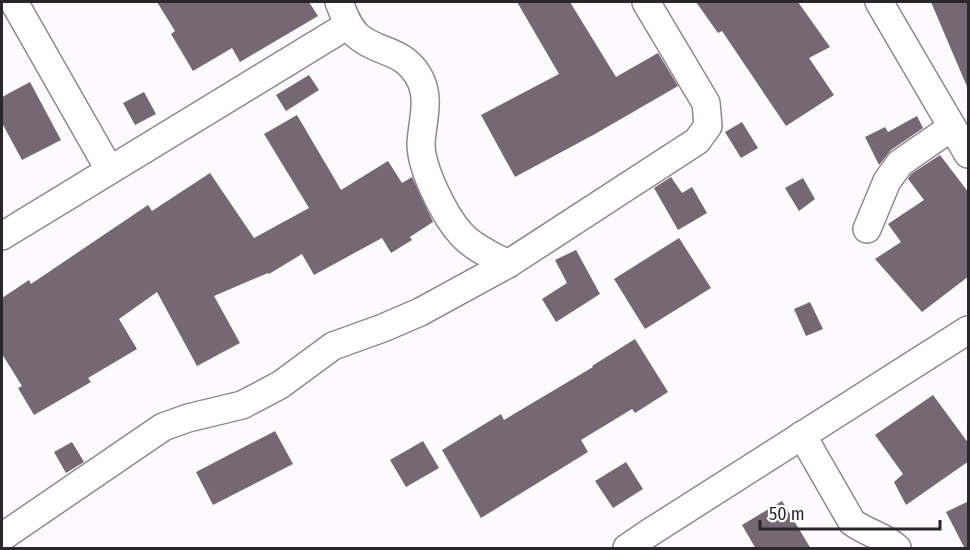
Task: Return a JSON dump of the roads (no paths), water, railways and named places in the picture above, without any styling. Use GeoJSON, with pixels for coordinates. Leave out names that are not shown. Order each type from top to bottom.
{"type":"FeatureCollection","features":[{"type":"Feature","properties":{"kind":"street"},"geometry":{"type":"LineString","coordinates":[[14,2],[109,169]]}},
{"type":"Feature","properties":{"kind":"street"},"geometry":{"type":"LineString","coordinates":[[2,537],[163,427],[188,418],[242,405],[280,385],[333,346],[420,312],[508,264],[697,141],[708,126],[706,103],[646,2]]}},
{"type":"Feature","properties":{"kind":"street"},"geometry":{"type":"LineString","coordinates":[[879,2],[969,154]]}},
{"type":"Feature","properties":{"kind":"street"},"geometry":{"type":"LineString","coordinates":[[2,236],[109,169],[344,13],[358,36],[369,44],[402,57],[419,77],[426,110],[421,146],[424,170],[447,214],[462,235],[485,252],[508,264]]}},
{"type":"Feature","properties":{"kind":"street"},"geometry":{"type":"LineString","coordinates":[[867,229],[887,181],[900,163],[952,127]]}},
{"type":"Feature","properties":{"kind":"street"},"geometry":{"type":"LineString","coordinates":[[627,549],[649,532],[969,330]]}},
{"type":"Feature","properties":{"kind":"street"},"geometry":{"type":"LineString","coordinates":[[802,435],[852,522],[863,531],[880,537],[897,549]]}}]}
